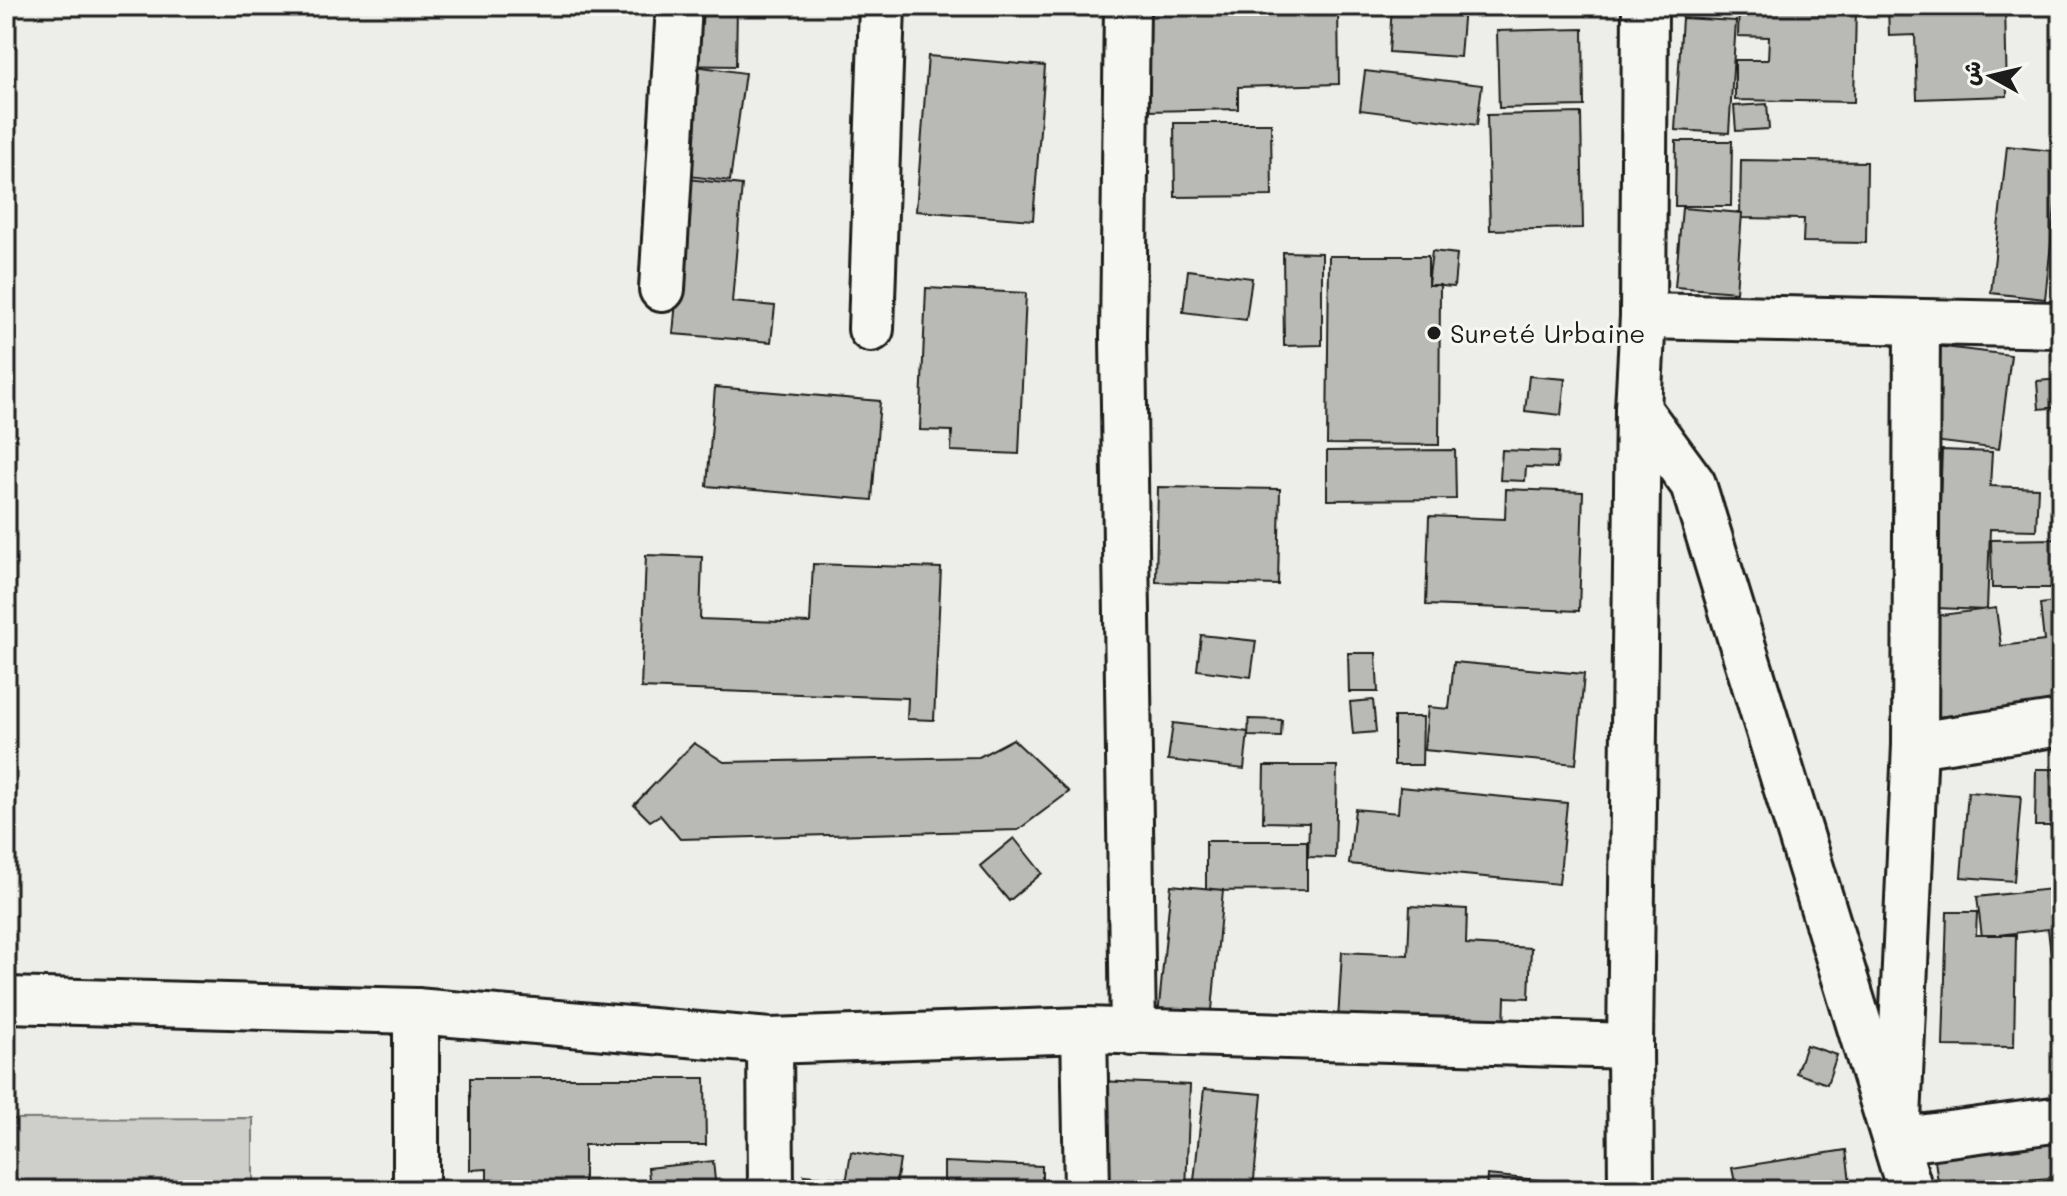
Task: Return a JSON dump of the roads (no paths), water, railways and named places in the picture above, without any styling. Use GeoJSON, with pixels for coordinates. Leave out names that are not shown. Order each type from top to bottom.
{"type":"FeatureCollection","features":[{"type":"Feature","properties":{"kind":"street"},"geometry":{"type":"LineString","coordinates":[[662,289],[679,6]]}},
{"type":"Feature","properties":{"kind":"street"},"geometry":{"type":"LineString","coordinates":[[871,329],[882,6]]}},
{"type":"Feature","properties":{"kind":"street"},"geometry":{"type":"LineString","coordinates":[[1127,6],[1123,337],[1133,1033]]}},
{"type":"Feature","properties":{"kind":"street"},"geometry":{"type":"LineString","coordinates":[[1631,1190],[1630,1046],[1638,409],[1643,316],[1645,6]]}},
{"type":"Feature","properties":{"kind":"street"},"geometry":{"type":"LineString","coordinates":[[1643,316],[2061,325]]}},
{"type":"Feature","properties":{"kind":"street"},"geometry":{"type":"LineString","coordinates":[[1897,1141],[1915,745],[1917,323]]}},
{"type":"Feature","properties":{"kind":"street"},"geometry":{"type":"LineString","coordinates":[[1638,409],[1693,484],[1910,1190]]}},
{"type":"Feature","properties":{"kind":"street"},"geometry":{"type":"LineString","coordinates":[[1915,745],[2061,723]]}},
{"type":"Feature","properties":{"kind":"street"},"geometry":{"type":"LineString","coordinates":[[6,1000],[416,1011],[770,1041],[1084,1030],[1630,1046]]}},
{"type":"Feature","properties":{"kind":"street"},"geometry":{"type":"LineString","coordinates":[[416,1011],[416,1190]]}},
{"type":"Feature","properties":{"kind":"street"},"geometry":{"type":"LineString","coordinates":[[1084,1030],[1087,1190]]}},
{"type":"Feature","properties":{"kind":"street"},"geometry":{"type":"LineString","coordinates":[[770,1041],[771,1190]]}},
{"type":"Feature","properties":{"kind":"street"},"geometry":{"type":"LineString","coordinates":[[1897,1141],[2061,1119]]}},
{"type":"Feature","properties":{"kind":"place","name":"Sureté Urbaine"},"geometry":{"type":"Point","coordinates":[1434,333]}}]}
